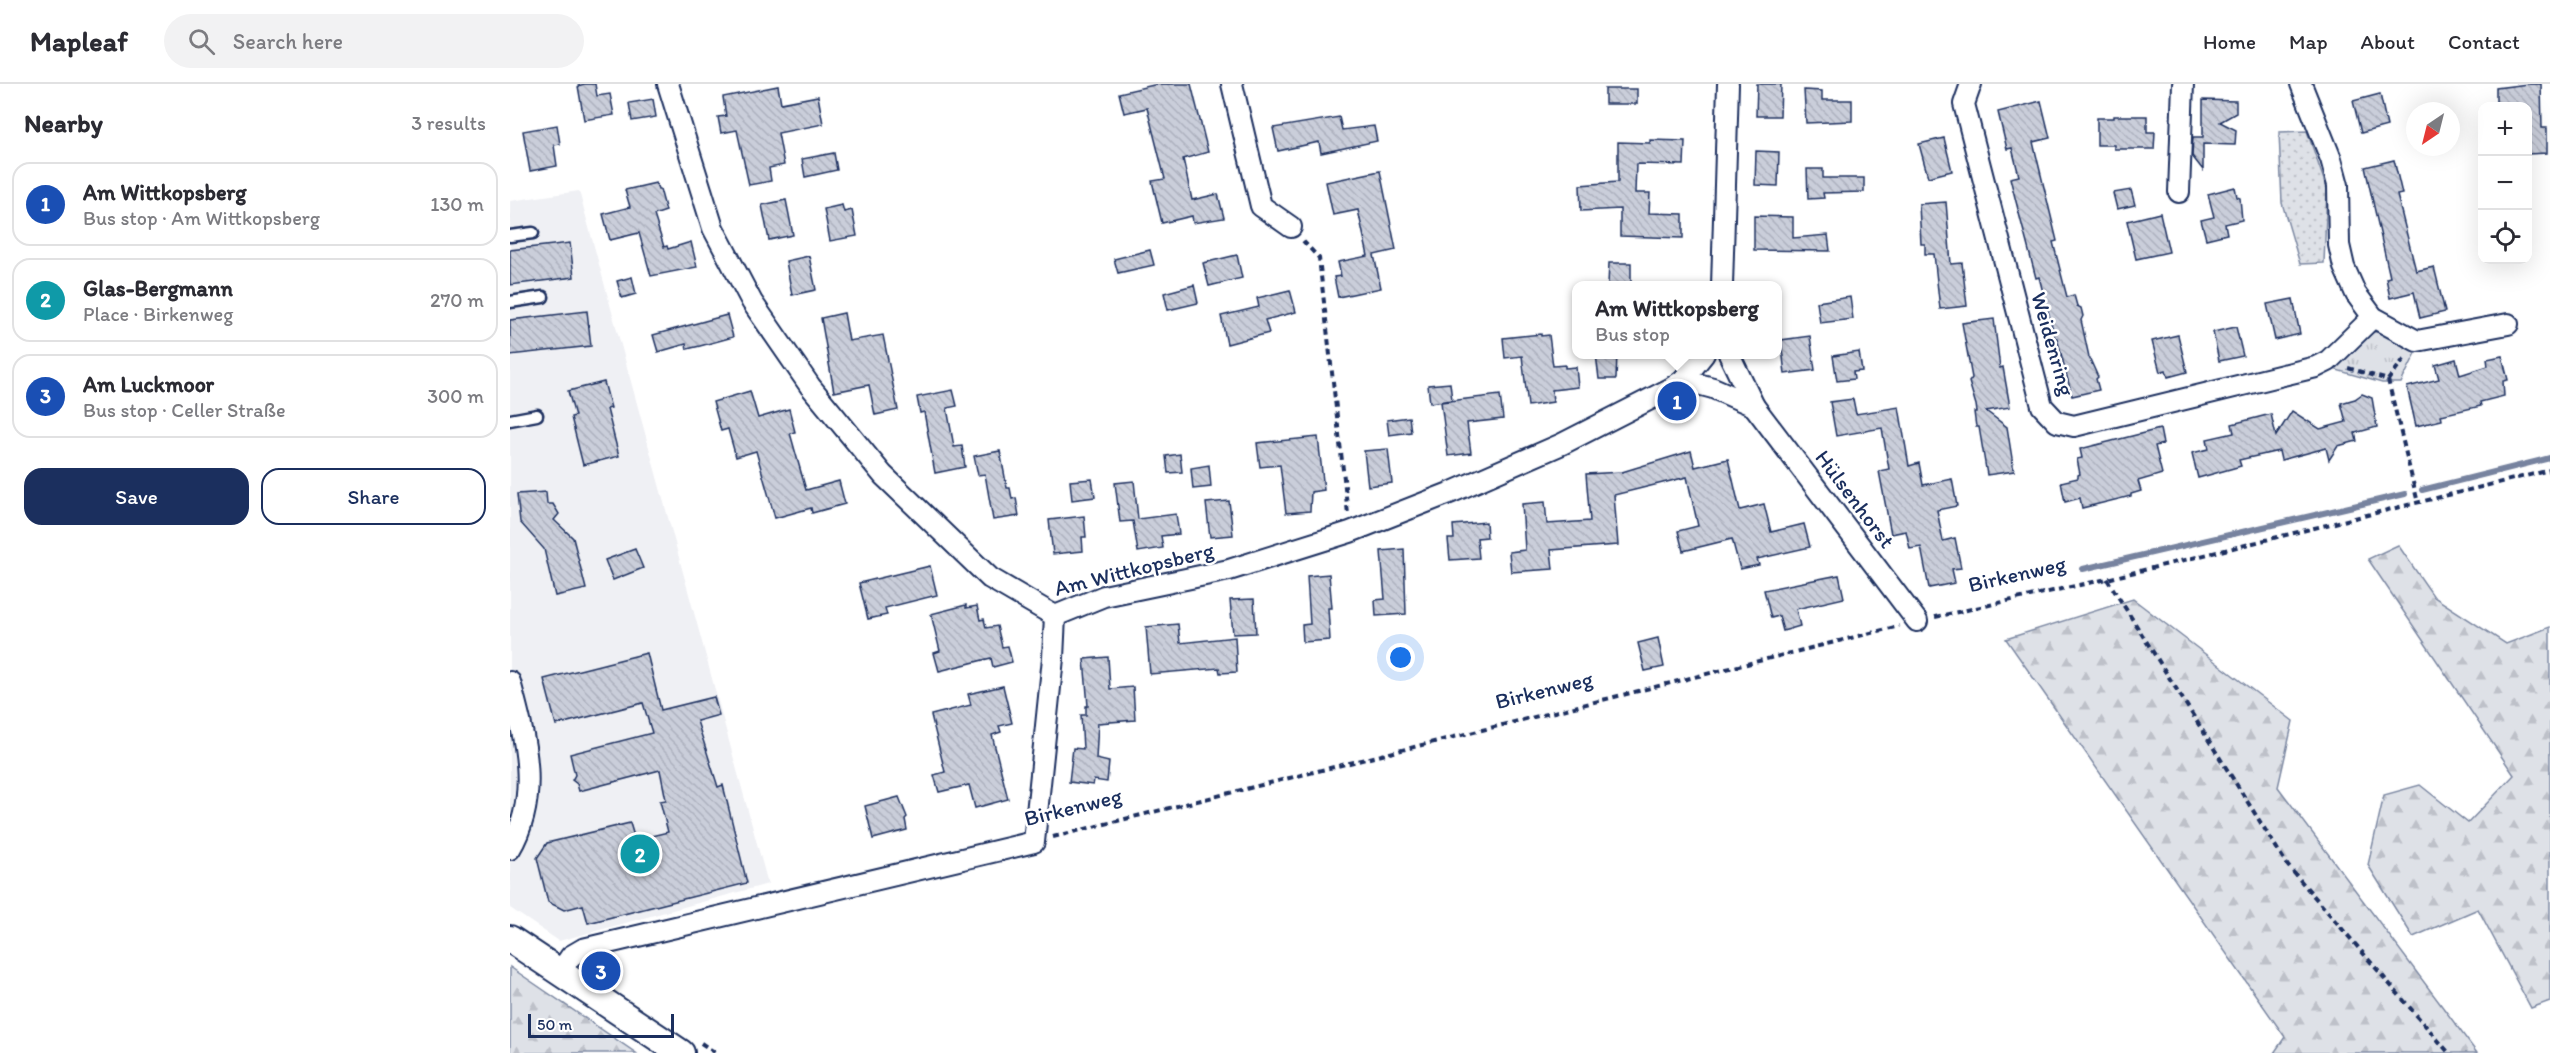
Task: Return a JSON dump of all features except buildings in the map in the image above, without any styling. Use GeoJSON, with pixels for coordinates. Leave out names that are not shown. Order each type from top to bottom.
{"type":"FeatureCollection","features":[{"type":"Feature","properties":{"kind":"street","name":"Am Wittkopsberg"},"geometry":{"type":"LineString","coordinates":[[668,84],[713,228],[752,302],[810,386],[883,475],[990,579],[1055,616],[1104,596],[1229,570],[1350,532],[1452,492],[1562,444],[1683,380],[1700,359]]}},
{"type":"Feature","properties":{"kind":"street"},"geometry":{"type":"LineString","coordinates":[[1232,84],[1261,207],[1291,227]]}},
{"type":"Feature","properties":{"kind":"street"},"geometry":{"type":"LineString","coordinates":[[1722,281],[1728,84]]}},
{"type":"Feature","properties":{"kind":"street","name":"Weidenring"},"geometry":{"type":"LineString","coordinates":[[1971,84],[1964,104],[2042,406],[2057,422],[2074,426],[2316,367],[2328,362],[2373,317]]}},
{"type":"Feature","properties":{"kind":"street"},"geometry":{"type":"LineString","coordinates":[[2179,192],[2183,84]]}},
{"type":"Feature","properties":{"kind":"street"},"geometry":{"type":"LineString","coordinates":[[2301,84],[2331,159],[2338,185],[2339,245],[2344,267],[2356,294],[2373,317],[2417,341],[2508,324]]}},
{"type":"Feature","properties":{"kind":"street","name":"Hülsenhorst"},"geometry":{"type":"LineString","coordinates":[[1731,359],[1754,406],[1917,621]]}},
{"type":"Feature","properties":{"kind":"street","name":"Hülsenhorst"},"geometry":{"type":"LineString","coordinates":[[1683,380],[1713,388],[1754,406]]}},
{"type":"Feature","properties":{"kind":"street"},"geometry":{"type":"LineString","coordinates":[[1034,842],[1053,658],[1055,616]]}},
{"type":"Feature","properties":{"kind":"street"},"geometry":{"type":"LineString","coordinates":[[510,682],[528,767],[528,802],[518,836],[510,849]]}},
{"type":"Feature","properties":{"kind":"street","name":"Birkenweg"},"geometry":{"type":"LineString","coordinates":[[572,959],[1034,842]]}},
{"type":"Feature","properties":{"kind":"street"},"geometry":{"type":"LineString","coordinates":[[510,939],[572,959],[681,1053]]}},
{"type":"Feature","properties":{"kind":"lane"},"geometry":{"type":"LineString","coordinates":[[510,236],[533,233]]}},
{"type":"Feature","properties":{"kind":"lane"},"geometry":{"type":"LineString","coordinates":[[510,302],[543,297]]}},
{"type":"Feature","properties":{"kind":"lane"},"geometry":{"type":"LineString","coordinates":[[510,420],[537,415]]}},
{"type":"Feature","properties":{"kind":"path"},"geometry":{"type":"LineString","coordinates":[[1291,227],[1319,258],[1350,532]]}},
{"type":"Feature","properties":{"kind":"path"},"geometry":{"type":"LineString","coordinates":[[2388,380],[2417,341]]}},
{"type":"Feature","properties":{"kind":"path"},"geometry":{"type":"LineString","coordinates":[[2328,362],[2388,380]]}},
{"type":"Feature","properties":{"kind":"path"},"geometry":{"type":"LineString","coordinates":[[2388,380],[2418,503]]}},
{"type":"Feature","properties":{"kind":"path","name":"Birkenweg"},"geometry":{"type":"LineString","coordinates":[[1034,842],[1917,621],[2107,579],[2550,470]]}},
{"type":"Feature","properties":{"kind":"path"},"geometry":{"type":"LineString","coordinates":[[2107,579],[2288,866],[2449,1053]]}},
{"type":"Feature","properties":{"kind":"shaded area"},"geometry":{"type":"Polygon","coordinates":[[[579,191],[768,884],[559,941],[510,908],[510,201],[579,191]]]}},
{"type":"Feature","properties":{"kind":"green space"},"geometry":{"type":"Polygon","coordinates":[[[2307,131],[2327,189],[2324,263],[2300,264],[2282,203],[2279,132],[2307,131]]]}},
{"type":"Feature","properties":{"kind":"green space"},"geometry":{"type":"Polygon","coordinates":[[[2384,332],[2417,351],[2401,383],[2382,383],[2333,369],[2367,335],[2384,332]]]}},
{"type":"Feature","properties":{"kind":"green space"},"geometry":{"type":"Polygon","coordinates":[[[2398,545],[2434,597],[2506,644],[2550,627],[2550,1001],[2531,1008],[2478,909],[2413,937],[2368,865],[2384,795],[2420,785],[2468,823],[2514,775],[2368,559],[2398,545]]]}},
{"type":"Feature","properties":{"kind":"green space"},"geometry":{"type":"Polygon","coordinates":[[[2133,599],[2293,721],[2278,787],[2477,1053],[2274,1053],[2285,1037],[2006,639],[2133,599]]]}},
{"type":"Feature","properties":{"kind":"green space"},"geometry":{"type":"Polygon","coordinates":[[[510,967],[636,1053],[510,1053],[510,967]]]}},
{"type":"Feature","properties":{"kind":"waterway"},"geometry":{"type":"LineString","coordinates":[[2422,490],[2550,458]]}},
{"type":"Feature","properties":{"kind":"waterway"},"geometry":{"type":"LineString","coordinates":[[2083,569],[2405,494]]}},
{"type":"Feature","properties":{"kind":"place","name":"Am Wittkopsberg"},"geometry":{"type":"Point","coordinates":[1677,401]}},
{"type":"Feature","properties":{"kind":"place","name":"Glas-Bergmann"},"geometry":{"type":"Point","coordinates":[640,854]}},
{"type":"Feature","properties":{"kind":"place","name":"Am Luckmoor"},"geometry":{"type":"Point","coordinates":[601,971]}}]}
